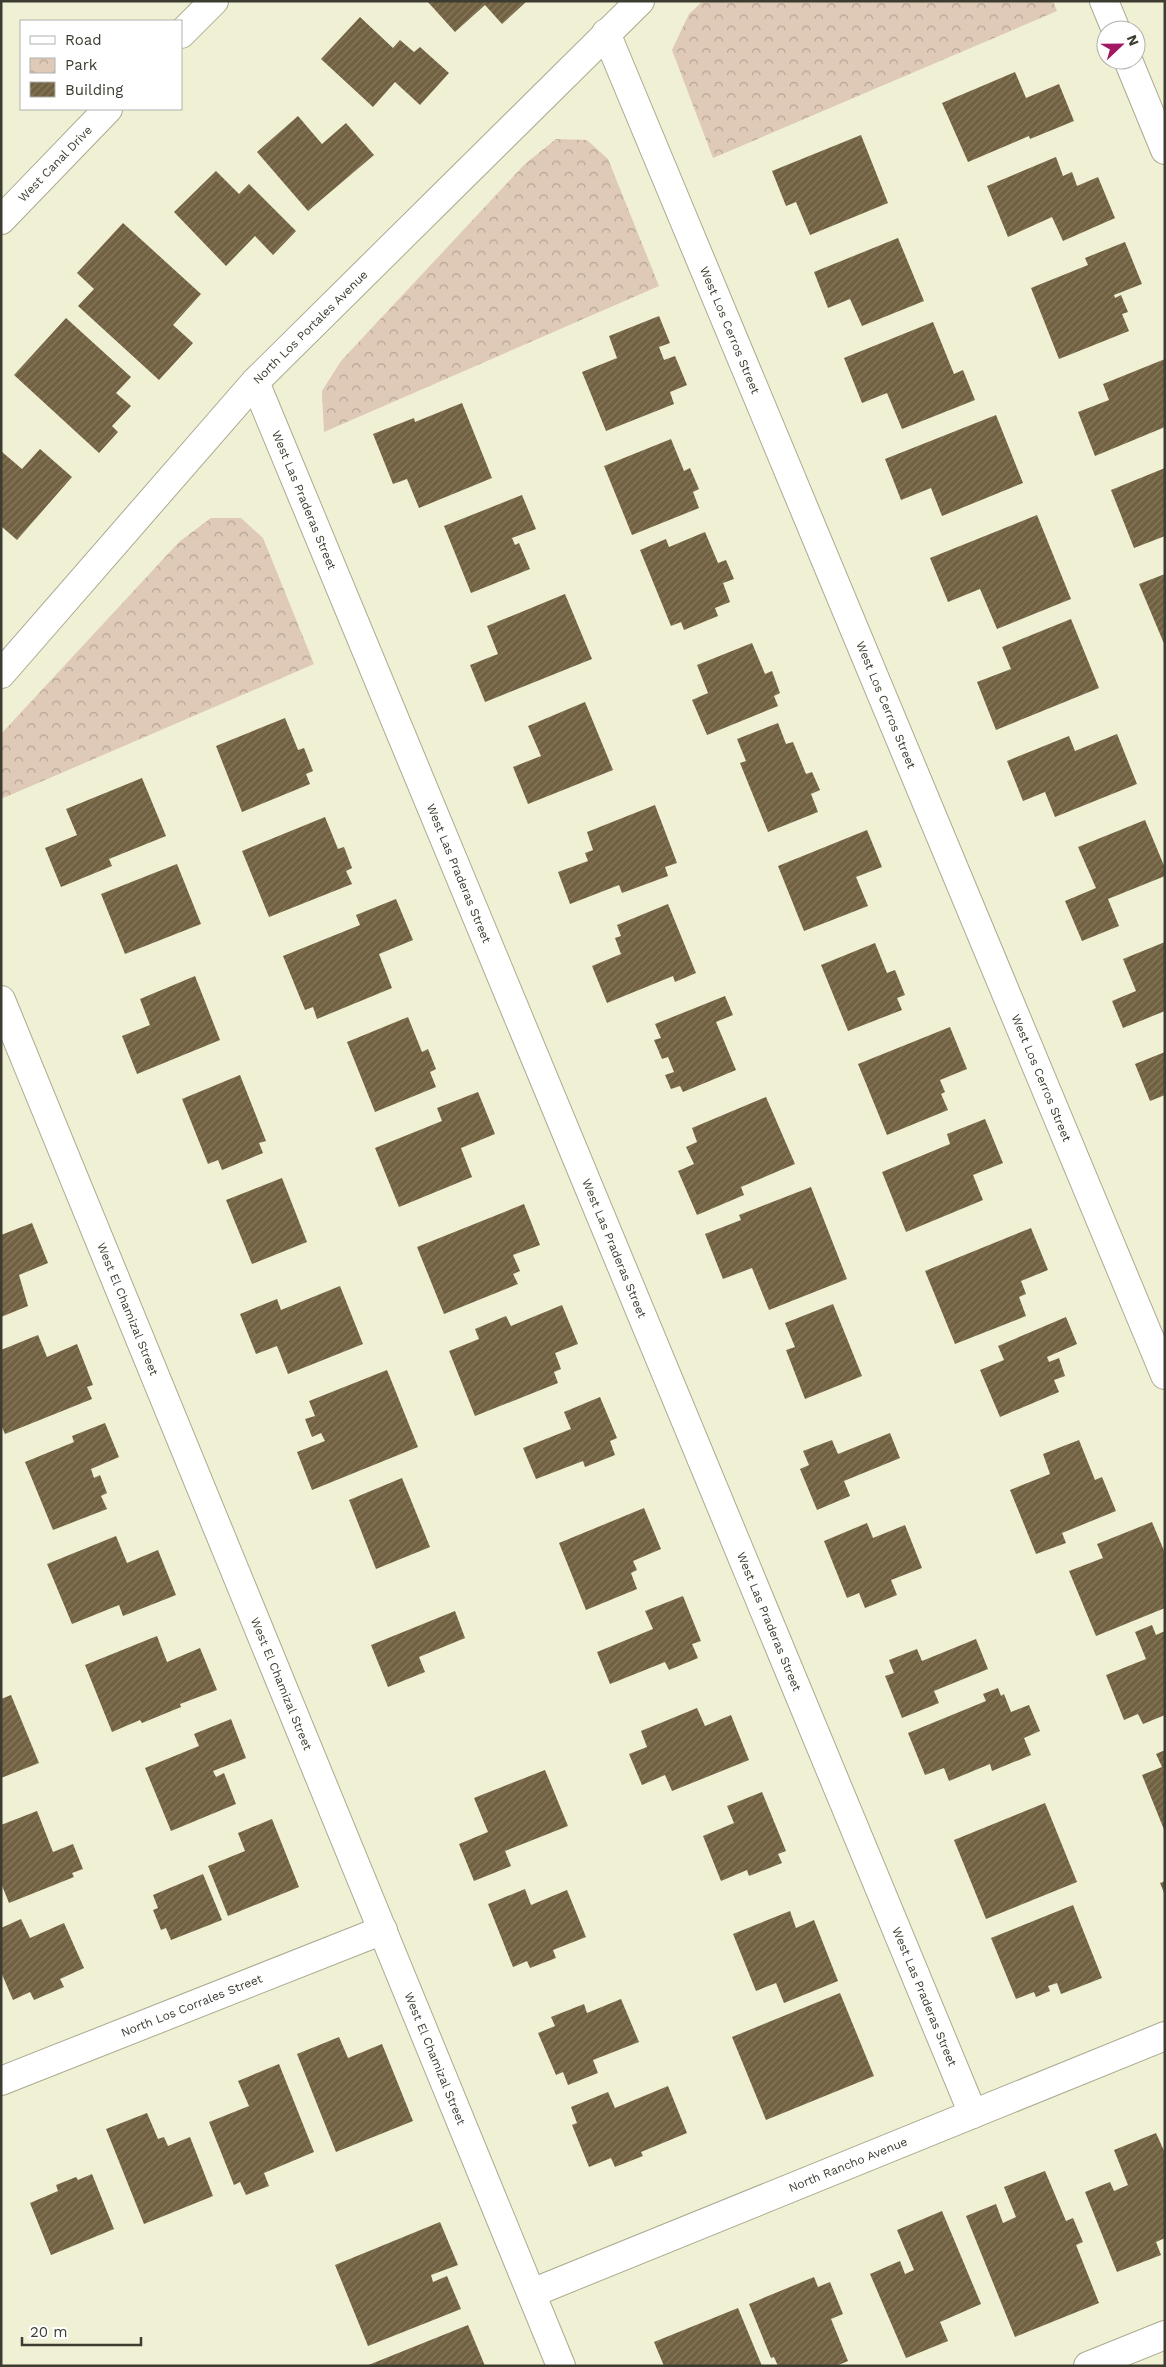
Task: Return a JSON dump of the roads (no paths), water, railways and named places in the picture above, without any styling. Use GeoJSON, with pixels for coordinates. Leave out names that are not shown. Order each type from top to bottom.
{"type":"FeatureCollection","features":[{"type":"Feature","properties":{"kind":"street"},"geometry":{"type":"LineString","coordinates":[[182,33],[214,1]]}},
{"type":"Feature","properties":{"kind":"street","name":"North Los Portales Avenue"},"geometry":{"type":"LineString","coordinates":[[1,674],[256,382],[640,1]]}},
{"type":"Feature","properties":{"kind":"street"},"geometry":{"type":"LineString","coordinates":[[1104,1],[1112,20]]}},
{"type":"Feature","properties":{"kind":"street","name":"West Los Cerros Street"},"geometry":{"type":"LineString","coordinates":[[606,33],[1165,1375]]}},
{"type":"Feature","properties":{"kind":"street"},"geometry":{"type":"LineString","coordinates":[[1132,70],[1165,150]]}},
{"type":"Feature","properties":{"kind":"street","name":"West Canal Drive"},"geometry":{"type":"LineString","coordinates":[[1,220],[107,110]]}},
{"type":"Feature","properties":{"kind":"street","name":"West Las Praderas Street"},"geometry":{"type":"LineString","coordinates":[[256,382],[973,2114]]}},
{"type":"Feature","properties":{"kind":"street","name":"West El Chamizal Street"},"geometry":{"type":"LineString","coordinates":[[1,1000],[562,2366]]}},
{"type":"Feature","properties":{"kind":"street","name":"North Los Corrales Street"},"geometry":{"type":"LineString","coordinates":[[1,2081],[383,1930]]}},
{"type":"Feature","properties":{"kind":"street","name":"North Rancho Avenue"},"geometry":{"type":"LineString","coordinates":[[532,2294],[1165,2036]]}},
{"type":"Feature","properties":{"kind":"street"},"geometry":{"type":"LineString","coordinates":[[1088,2366],[1165,2335]]}}]}
